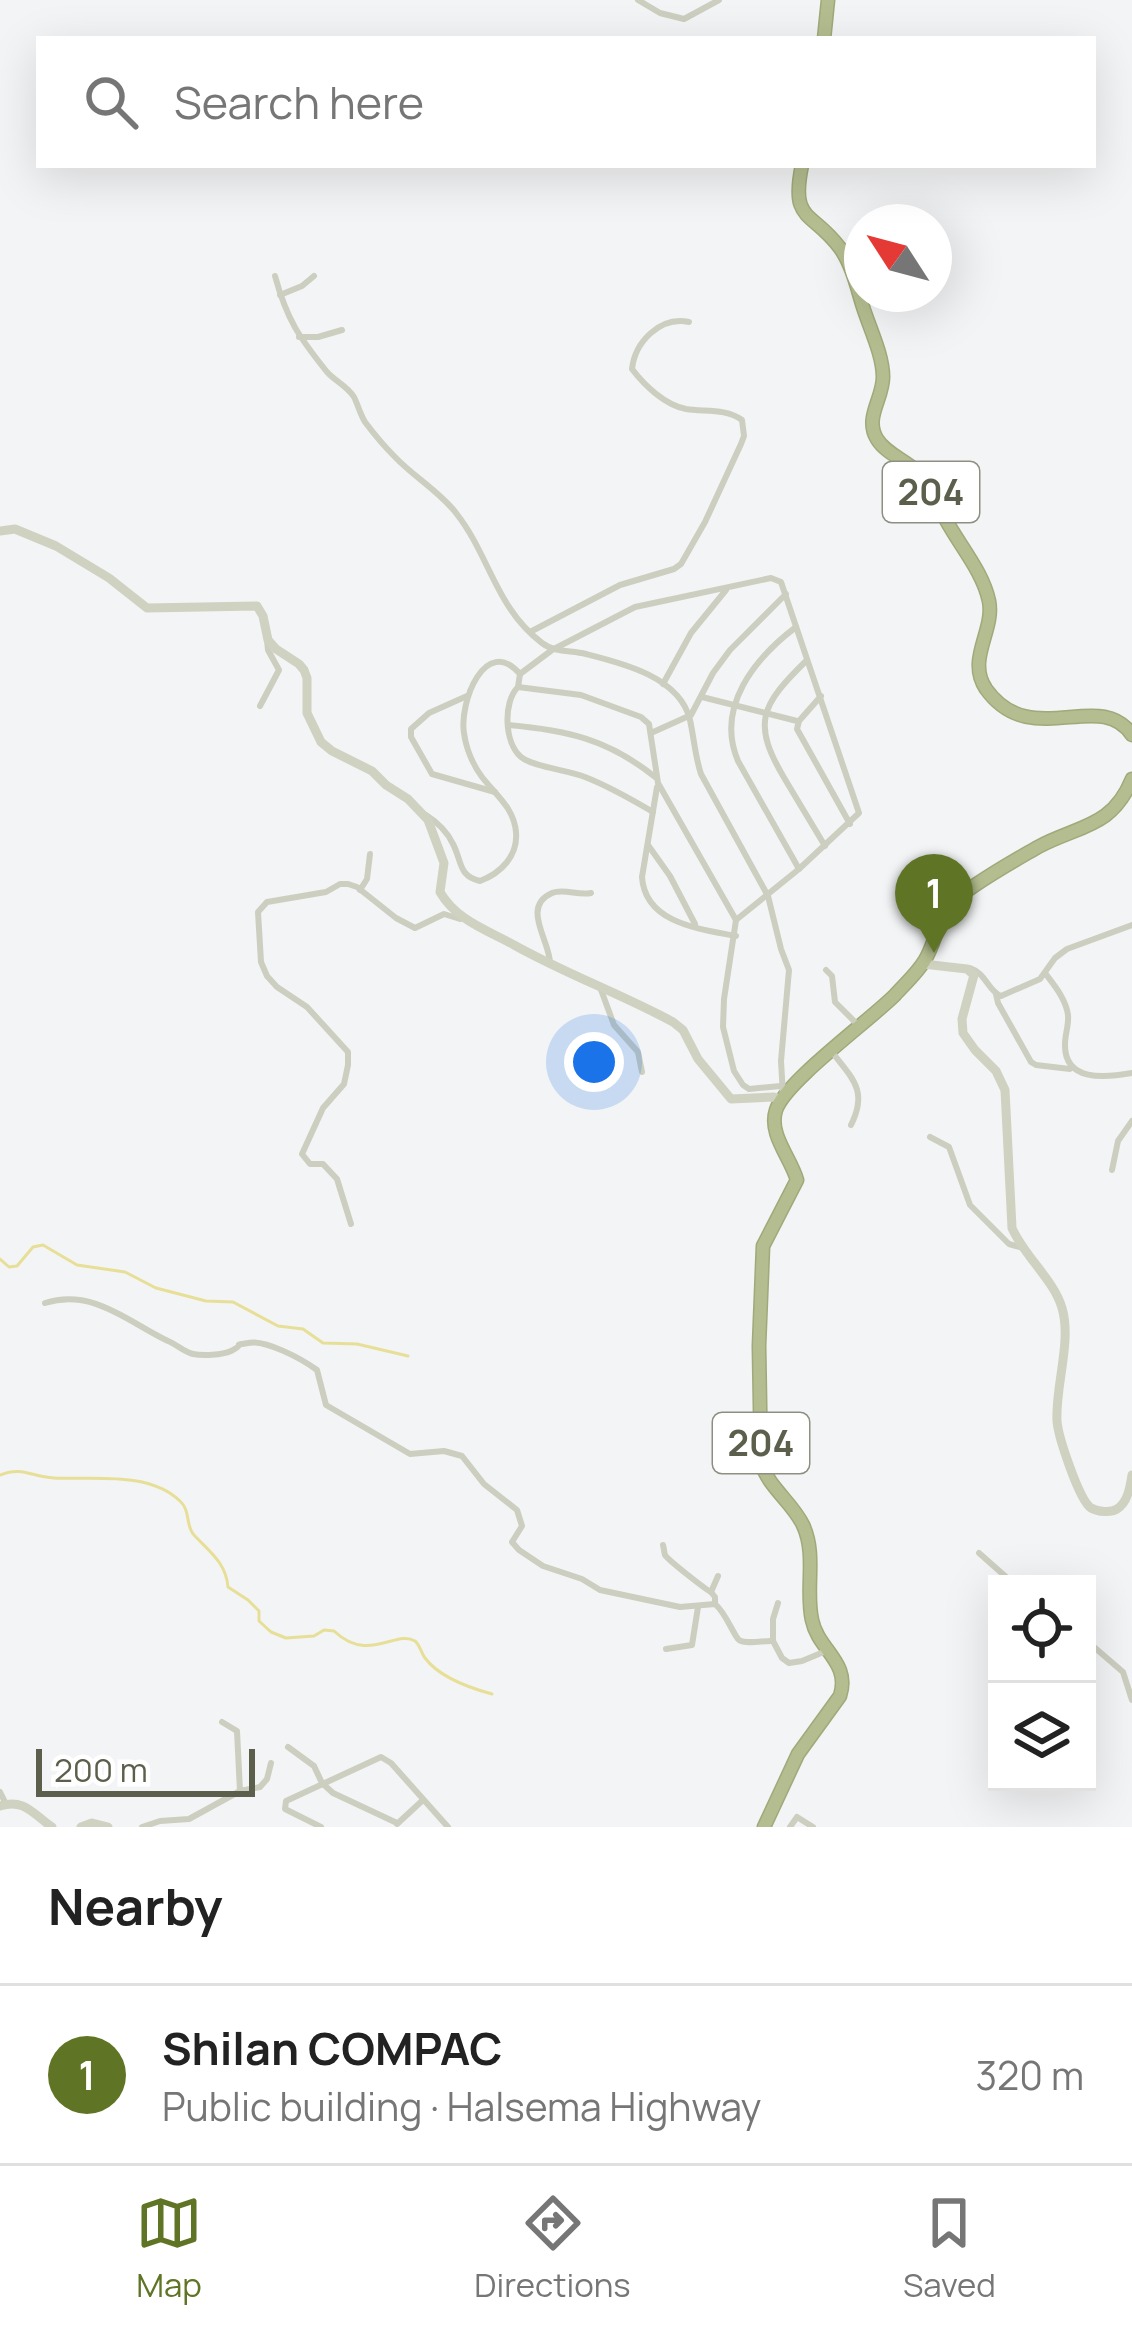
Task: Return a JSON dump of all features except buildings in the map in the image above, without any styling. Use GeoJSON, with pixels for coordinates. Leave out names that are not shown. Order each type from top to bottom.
{"type":"FeatureCollection","features":[{"type":"Feature","properties":{"kind":"highway"},"geometry":{"type":"LineString","coordinates":[[824,36],[827,0]]}},
{"type":"Feature","properties":{"kind":"highway","name":"204"},"geometry":{"type":"LineString","coordinates":[[802,168],[800,208],[849,264],[881,365],[883,384],[873,433],[922,477],[986,592],[990,620],[978,660],[984,686],[1024,717],[1100,715],[1122,723],[1132,735]]}},
{"type":"Feature","properties":{"kind":"highway"},"geometry":{"type":"LineString","coordinates":[[782,1094],[860,1027],[923,964],[940,919],[954,900],[1038,848],[1093,826],[1106,817],[1132,779]]}},
{"type":"Feature","properties":{"kind":"highway","name":"204"},"geometry":{"type":"LineString","coordinates":[[764,1827],[798,1754],[843,1688],[841,1668],[811,1617],[804,1527],[766,1477],[761,1462],[763,1246],[797,1180],[775,1126],[782,1094]]}},
{"type":"Feature","properties":{"kind":"street"},"geometry":{"type":"LineString","coordinates":[[638,0],[660,13],[684,19],[719,0]]}},
{"type":"Feature","properties":{"kind":"street"},"geometry":{"type":"LineString","coordinates":[[275,276],[299,337],[352,394],[368,425],[394,456],[455,511],[512,612],[530,632],[552,650],[575,651],[631,667],[677,696],[689,717],[701,774],[768,896],[790,973],[782,1094]]}},
{"type":"Feature","properties":{"kind":"street"},"geometry":{"type":"LineString","coordinates":[[280,295],[314,276]]}},
{"type":"Feature","properties":{"kind":"street"},"geometry":{"type":"LineString","coordinates":[[530,632],[620,585],[674,569],[687,557],[705,522],[741,445],[742,420],[733,414],[676,406],[632,369],[635,353],[660,325],[670,320],[688,322]]}},
{"type":"Feature","properties":{"kind":"street"},"geometry":{"type":"LineString","coordinates":[[299,337],[342,330]]}},
{"type":"Feature","properties":{"kind":"street"},"geometry":{"type":"LineString","coordinates":[[0,531],[15,529],[56,546],[110,578],[147,608],[255,605],[279,670],[260,706]]}},
{"type":"Feature","properties":{"kind":"street"},"geometry":{"type":"LineString","coordinates":[[653,812],[587,778],[523,759],[508,724],[510,699],[520,674],[552,650],[640,605],[777,578],[860,810],[800,869],[736,920]]}},
{"type":"Feature","properties":{"kind":"street"},"geometry":{"type":"LineString","coordinates":[[663,684],[691,633],[728,588]]}},
{"type":"Feature","properties":{"kind":"street"},"geometry":{"type":"LineString","coordinates":[[651,733],[689,717],[730,650],[786,594]]}},
{"type":"Feature","properties":{"kind":"street"},"geometry":{"type":"LineString","coordinates":[[796,627],[774,646],[738,692],[730,726],[733,749],[754,792],[800,869]]}},
{"type":"Feature","properties":{"kind":"street"},"geometry":{"type":"LineString","coordinates":[[267,638],[304,670],[307,712],[321,742],[367,767],[428,820],[444,863],[442,897],[471,923]]}},
{"type":"Feature","properties":{"kind":"street"},"geometry":{"type":"LineString","coordinates":[[422,813],[453,843],[464,874],[480,881],[504,867],[516,844],[514,819],[478,773],[464,736],[463,711],[478,677],[496,660],[508,662],[520,674]]}},
{"type":"Feature","properties":{"kind":"street"},"geometry":{"type":"LineString","coordinates":[[807,660],[785,681],[766,712],[764,730],[770,754],[825,846]]}},
{"type":"Feature","properties":{"kind":"street"},"geometry":{"type":"LineString","coordinates":[[518,687],[566,691],[649,724],[658,781],[643,884],[649,902],[668,918],[736,936]]}},
{"type":"Feature","properties":{"kind":"street"},"geometry":{"type":"LineString","coordinates":[[467,696],[424,716],[411,729],[411,736],[432,774],[495,792]]}},
{"type":"Feature","properties":{"kind":"street"},"geometry":{"type":"LineString","coordinates":[[821,696],[799,721],[800,738],[850,824]]}},
{"type":"Feature","properties":{"kind":"street"},"geometry":{"type":"LineString","coordinates":[[702,697],[799,721]]}},
{"type":"Feature","properties":{"kind":"street"},"geometry":{"type":"LineString","coordinates":[[508,724],[570,732],[599,742],[658,781],[736,920],[723,1015],[730,1059],[739,1080],[749,1089],[782,1094]]}},
{"type":"Feature","properties":{"kind":"street"},"geometry":{"type":"LineString","coordinates":[[648,845],[696,926]]}},
{"type":"Feature","properties":{"kind":"street"},"geometry":{"type":"LineString","coordinates":[[360,890],[367,879],[370,854]]}},
{"type":"Feature","properties":{"kind":"street"},"geometry":{"type":"LineString","coordinates":[[351,1224],[333,1172],[323,1164],[310,1164],[302,1154],[323,1108],[344,1084],[348,1052],[307,1007],[277,987],[261,962],[258,915],[264,904],[285,897],[348,884],[415,928],[444,914],[471,923],[679,1026],[731,1099],[782,1094]]}},
{"type":"Feature","properties":{"kind":"street"},"geometry":{"type":"LineString","coordinates":[[550,964],[549,946],[537,923],[538,910],[551,893],[591,892]]}},
{"type":"Feature","properties":{"kind":"street"},"geometry":{"type":"LineString","coordinates":[[996,994],[1023,988],[1040,979],[1060,954],[1132,925]]}},
{"type":"Feature","properties":{"kind":"street"},"geometry":{"type":"LineString","coordinates":[[923,964],[981,973],[1036,1065],[1109,1076],[1132,1073]]}},
{"type":"Feature","properties":{"kind":"street"},"geometry":{"type":"LineString","coordinates":[[967,969],[974,978],[962,1019],[963,1034],[996,1071],[1005,1090],[1011,1221],[1015,1235],[1062,1306],[1057,1424],[1063,1448],[1086,1503],[1094,1509],[1114,1511],[1123,1504],[1132,1475]]}},
{"type":"Feature","properties":{"kind":"street"},"geometry":{"type":"LineString","coordinates":[[826,970],[832,976],[836,1002],[860,1027]]}},
{"type":"Feature","properties":{"kind":"street"},"geometry":{"type":"LineString","coordinates":[[1045,973],[1066,1008],[1065,1044],[1072,1070]]}},
{"type":"Feature","properties":{"kind":"street"},"geometry":{"type":"LineString","coordinates":[[600,986],[614,1025],[638,1052],[642,1072]]}},
{"type":"Feature","properties":{"kind":"street"},"geometry":{"type":"LineString","coordinates":[[832,1052],[858,1088],[860,1101],[851,1125]]}},
{"type":"Feature","properties":{"kind":"street"},"geometry":{"type":"LineString","coordinates":[[1112,1170],[1118,1141],[1132,1121]]}},
{"type":"Feature","properties":{"kind":"street"},"geometry":{"type":"LineString","coordinates":[[930,1137],[949,1147],[970,1204],[1009,1244],[1023,1248]]}},
{"type":"Feature","properties":{"kind":"street"},"geometry":{"type":"LineString","coordinates":[[46,1304],[68,1297],[98,1304],[191,1354],[227,1352],[255,1341],[305,1362],[320,1374],[326,1405],[410,1454],[444,1451],[466,1459],[484,1484],[517,1510],[522,1526],[512,1541],[543,1566],[600,1590],[680,1607],[715,1604]]}},
{"type":"Feature","properties":{"kind":"street"},"geometry":{"type":"LineString","coordinates":[[663,1545],[668,1558],[711,1592],[740,1640],[772,1641]]}},
{"type":"Feature","properties":{"kind":"street"},"geometry":{"type":"LineString","coordinates":[[979,1553],[1004,1575]]}},
{"type":"Feature","properties":{"kind":"street"},"geometry":{"type":"LineString","coordinates":[[711,1592],[718,1576]]}},
{"type":"Feature","properties":{"kind":"street"},"geometry":{"type":"LineString","coordinates":[[778,1603],[772,1641],[782,1658],[789,1663],[802,1661],[829,1650]]}},
{"type":"Feature","properties":{"kind":"street"},"geometry":{"type":"LineString","coordinates":[[666,1649],[692,1645],[698,1606]]}},
{"type":"Feature","properties":{"kind":"street"},"geometry":{"type":"LineString","coordinates":[[1096,1648],[1123,1672],[1132,1700]]}},
{"type":"Feature","properties":{"kind":"street"},"geometry":{"type":"LineString","coordinates":[[222,1722],[237,1731],[240,1791]]}},
{"type":"Feature","properties":{"kind":"street"},"geometry":{"type":"LineString","coordinates":[[288,1747],[314,1766],[333,1793],[396,1825],[424,1799]]}},
{"type":"Feature","properties":{"kind":"street"},"geometry":{"type":"LineString","coordinates":[[321,1827],[284,1806],[290,1798],[381,1757],[391,1762],[446,1826]]}},
{"type":"Feature","properties":{"kind":"street"},"geometry":{"type":"LineString","coordinates":[[142,1827],[189,1819],[240,1791],[264,1784],[271,1763]]}},
{"type":"Feature","properties":{"kind":"street"},"geometry":{"type":"LineString","coordinates":[[0,1792],[3,1805],[21,1804],[52,1827]]}},
{"type":"Feature","properties":{"kind":"street"},"geometry":{"type":"LineString","coordinates":[[790,1827],[797,1817],[813,1827]]}},
{"type":"Feature","properties":{"kind":"street"},"geometry":{"type":"LineString","coordinates":[[81,1827],[92,1823],[108,1827]]}},
{"type":"Feature","properties":{"kind":"waterway"},"geometry":{"type":"LineString","coordinates":[[0,1259],[9,1267],[17,1266],[33,1247],[43,1245],[77,1265],[125,1272],[156,1288],[206,1301],[233,1302],[278,1326],[303,1329],[323,1343],[357,1344],[408,1356]]}},
{"type":"Feature","properties":{"kind":"waterway"},"geometry":{"type":"LineString","coordinates":[[0,1475],[21,1472],[120,1479],[167,1491],[183,1505],[191,1531],[221,1564],[228,1587],[259,1611],[259,1621],[271,1632],[286,1638],[334,1631],[370,1646],[408,1638],[438,1671],[492,1694]]}},
{"type":"Feature","properties":{"kind":"place","name":"Shilan COMPAC"},"geometry":{"type":"Point","coordinates":[934,953]}}]}
